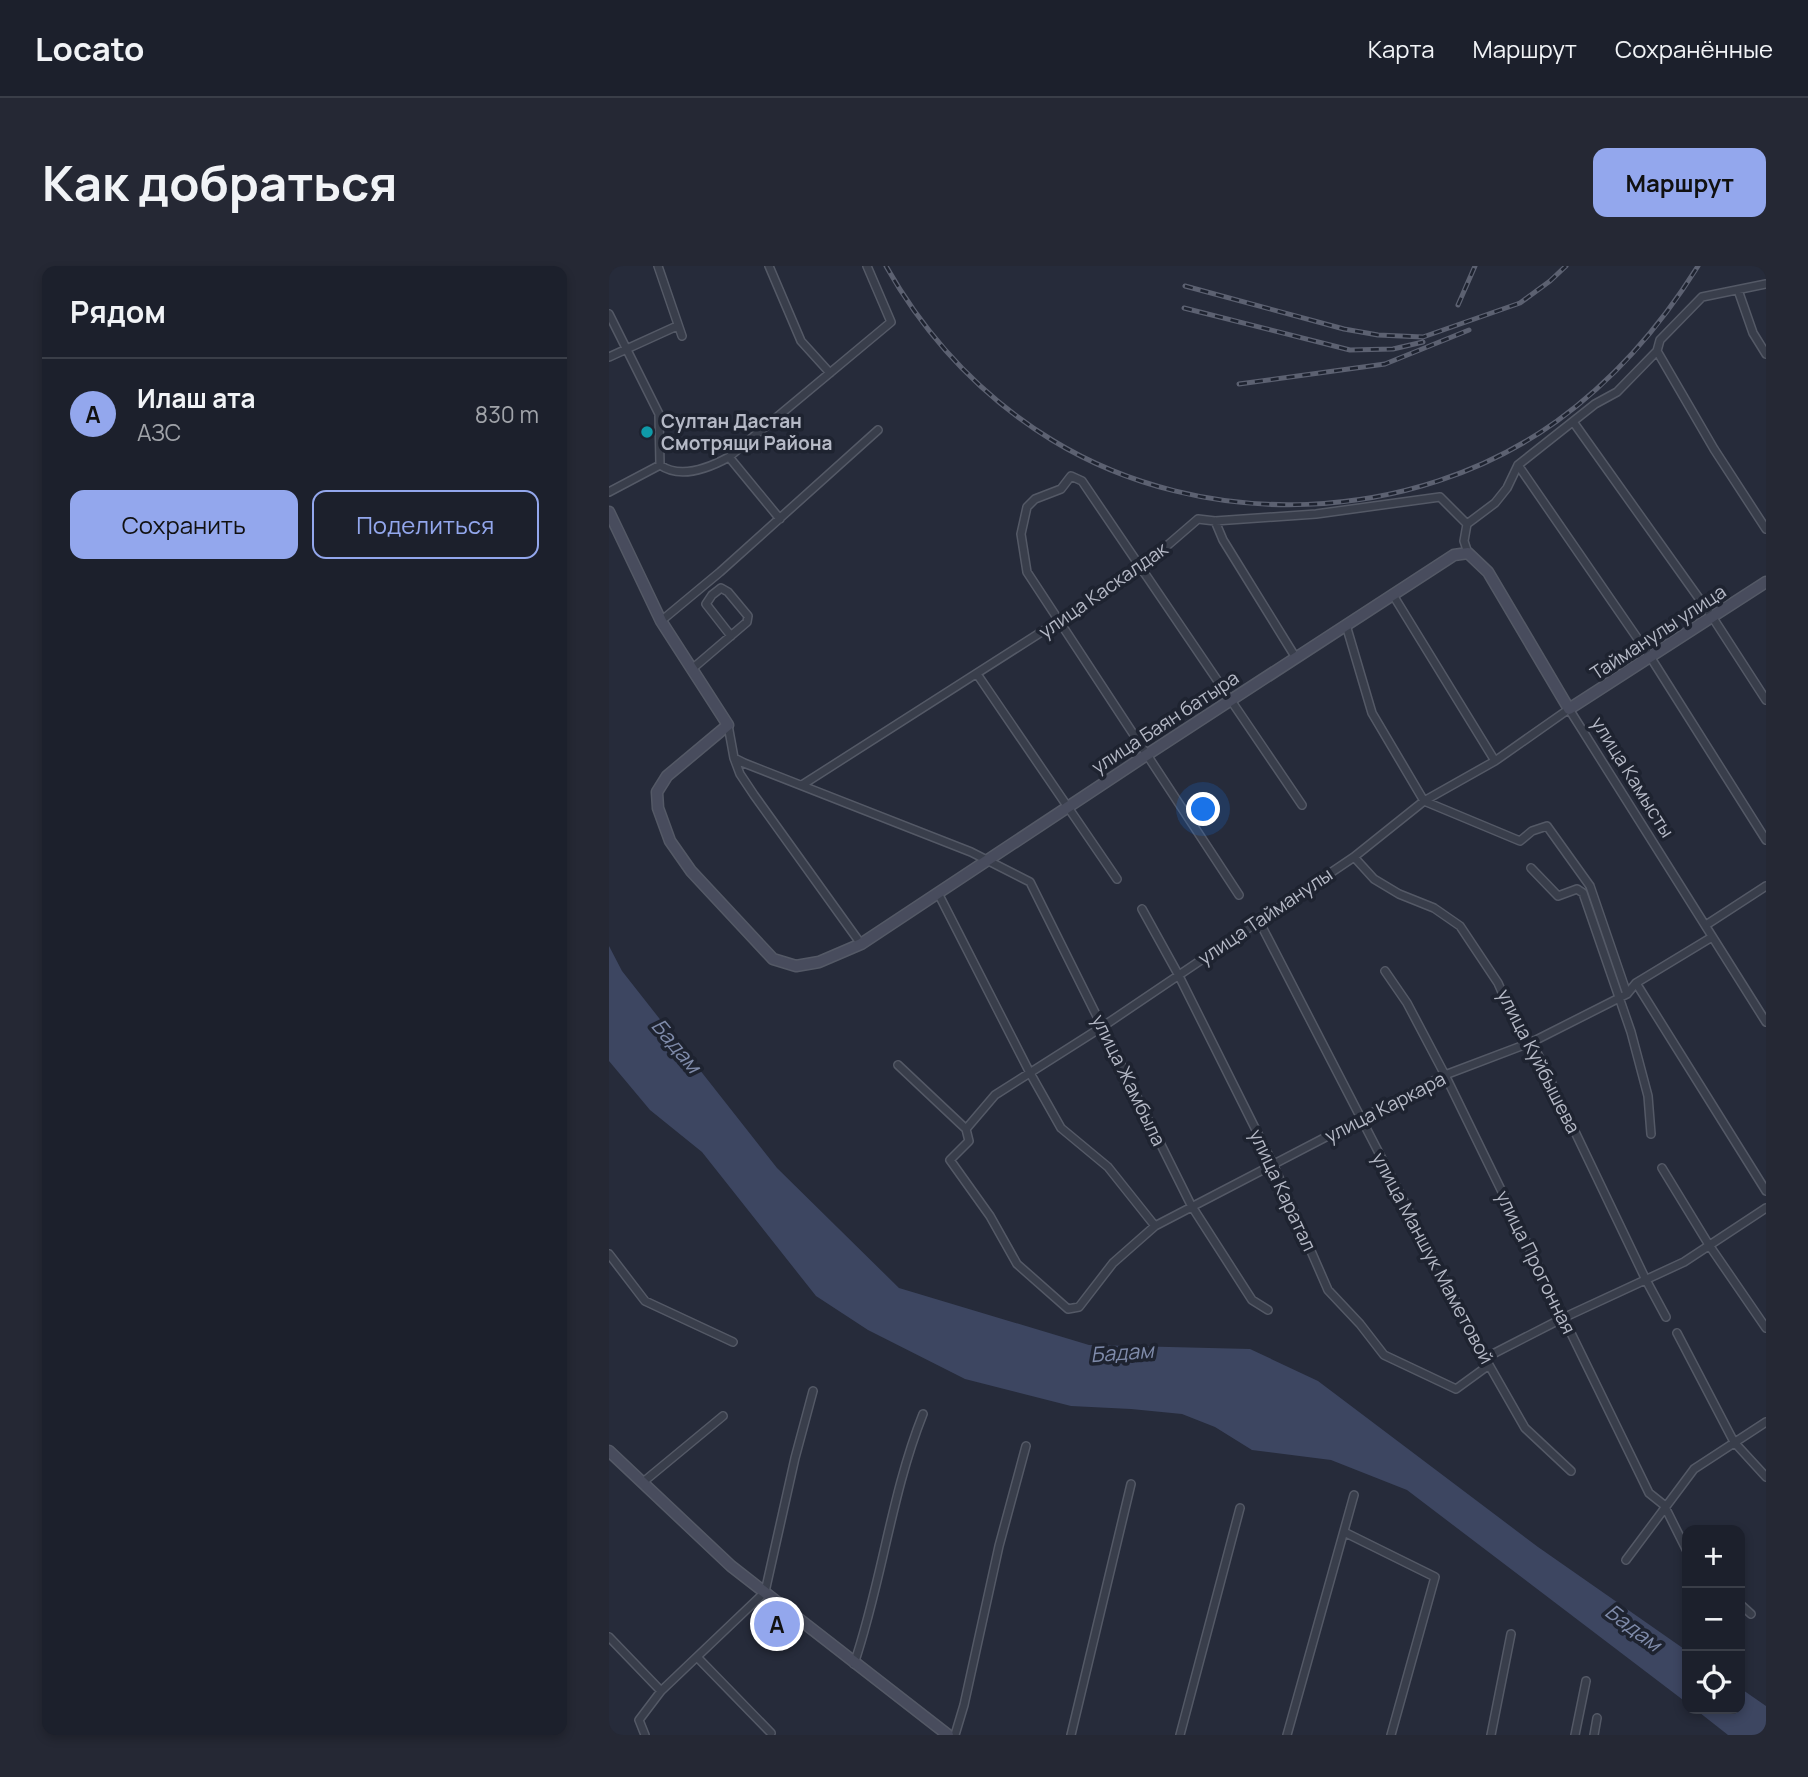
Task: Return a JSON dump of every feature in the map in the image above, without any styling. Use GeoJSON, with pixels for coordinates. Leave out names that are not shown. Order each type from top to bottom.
{"type":"FeatureCollection","features":[{"type":"Feature","properties":{"kind":"street"},"geometry":{"type":"LineString","coordinates":[[658,266],[682,336]]}},
{"type":"Feature","properties":{"kind":"street"},"geometry":{"type":"LineString","coordinates":[[769,266],[801,341],[830,373]]}},
{"type":"Feature","properties":{"kind":"street"},"geometry":{"type":"LineString","coordinates":[[660,465],[668,471],[695,470],[709,468],[729,457],[891,322],[867,266]]}},
{"type":"Feature","properties":{"kind":"street"},"geometry":{"type":"LineString","coordinates":[[1468,553],[1464,541],[1467,524],[1495,503],[1507,488],[1518,466],[1595,404],[1617,392],[1657,351],[1660,340],[1702,298],[1766,284]]}},
{"type":"Feature","properties":{"kind":"street"},"geometry":{"type":"LineString","coordinates":[[1738,290],[1753,333],[1766,354]]}},
{"type":"Feature","properties":{"kind":"street"},"geometry":{"type":"LineString","coordinates":[[609,314],[659,414],[660,465]]}},
{"type":"Feature","properties":{"kind":"street"},"geometry":{"type":"LineString","coordinates":[[609,357],[677,326]]}},
{"type":"Feature","properties":{"kind":"street"},"geometry":{"type":"LineString","coordinates":[[1657,351],[1714,449],[1766,529]]}},
{"type":"Feature","properties":{"kind":"street"},"geometry":{"type":"LineString","coordinates":[[1574,423],[1713,618],[1766,701]]}},
{"type":"Feature","properties":{"kind":"street"},"geometry":{"type":"LineString","coordinates":[[661,621],[780,519],[878,429]]}},
{"type":"Feature","properties":{"kind":"street"},"geometry":{"type":"LineString","coordinates":[[729,457],[780,519]]}},
{"type":"Feature","properties":{"kind":"street"},"geometry":{"type":"LineString","coordinates":[[609,492],[660,465]]}},
{"type":"Feature","properties":{"kind":"street"},"geometry":{"type":"LineString","coordinates":[[1518,466],[1651,659],[1766,840]]}},
{"type":"Feature","properties":{"kind":"street"},"geometry":{"type":"LineString","coordinates":[[1239,895],[1027,572],[1021,534],[1027,507],[1035,499],[1061,489],[1071,476],[1082,481],[1302,806]]}},
{"type":"Feature","properties":{"kind":"street","name":"улица Каскалдак"},"geometry":{"type":"LineString","coordinates":[[802,785],[1140,569],[1198,519],[1215,521],[1316,514],[1440,497],[1467,524]]}},
{"type":"Feature","properties":{"kind":"street"},"geometry":{"type":"LineString","coordinates":[[609,512],[661,621],[728,725],[740,774],[861,944]]}},
{"type":"Feature","properties":{"kind":"street"},"geometry":{"type":"LineString","coordinates":[[1215,521],[1223,540],[1296,658]]}},
{"type":"Feature","properties":{"kind":"street","name":"улица Баян батыра"},"geometry":{"type":"LineString","coordinates":[[728,725],[667,776],[657,792],[658,808],[670,841],[691,871],[773,959],[796,966],[819,962],[861,944],[1454,555],[1468,553]]}},
{"type":"Feature","properties":{"kind":"street","name":"улица Камысты"},"geometry":{"type":"LineString","coordinates":[[1468,553],[1488,572],[1569,709],[1766,1022]]}},
{"type":"Feature","properties":{"kind":"street","name":"Тайманулы улица"},"geometry":{"type":"LineString","coordinates":[[1569,709],[1651,659],[1766,582]]}},
{"type":"Feature","properties":{"kind":"street"},"geometry":{"type":"LineString","coordinates":[[692,670],[731,636],[747,622],[748,616],[728,592],[721,588],[706,604],[731,636]]}},
{"type":"Feature","properties":{"kind":"street"},"geometry":{"type":"LineString","coordinates":[[1393,595],[1495,761]]}},
{"type":"Feature","properties":{"kind":"street"},"geometry":{"type":"LineString","coordinates":[[1346,625],[1372,713],[1424,801],[1520,841],[1532,831],[1547,826],[1590,886],[1627,994]]}},
{"type":"Feature","properties":{"kind":"street"},"geometry":{"type":"LineString","coordinates":[[977,674],[1117,879]]}},
{"type":"Feature","properties":{"kind":"street","name":"улица Тайманулы"},"geometry":{"type":"LineString","coordinates":[[1079,1307],[1068,1309],[1017,1264],[990,1216],[950,1160],[969,1141],[966,1129],[995,1095],[1102,1027],[1258,919],[1354,857],[1424,801],[1495,761],[1569,709]]}},
{"type":"Feature","properties":{"kind":"street","name":"улица Жамбыла"},"geometry":{"type":"LineString","coordinates":[[734,758],[971,852],[1030,882],[1191,1205],[1252,1300],[1268,1310]]}},
{"type":"Feature","properties":{"kind":"street","name":"улица Куйбышева"},"geometry":{"type":"LineString","coordinates":[[1354,857],[1374,879],[1399,894],[1434,908],[1459,926],[1498,982],[1519,1031],[1532,1042],[1666,1317]]}},
{"type":"Feature","properties":{"kind":"street"},"geometry":{"type":"LineString","coordinates":[[1531,868],[1558,896],[1577,889],[1583,892],[1631,1032],[1648,1096],[1651,1134]]}},
{"type":"Feature","properties":{"kind":"street"},"geometry":{"type":"LineString","coordinates":[[1706,925],[1766,886]]}},
{"type":"Feature","properties":{"kind":"street"},"geometry":{"type":"LineString","coordinates":[[938,893],[1061,1128],[1108,1167],[1155,1226]]}},
{"type":"Feature","properties":{"kind":"street","name":"улица Каратал"},"geometry":{"type":"LineString","coordinates":[[1142,909],[1178,974],[1273,1164],[1328,1290],[1384,1355],[1456,1389],[1487,1362]]}},
{"type":"Feature","properties":{"kind":"street","name":"улица Маншук Маметовой"},"geometry":{"type":"LineString","coordinates":[[1258,919],[1487,1362],[1525,1428],[1571,1471]]}},
{"type":"Feature","properties":{"kind":"street","name":"улица Каркара"},"geometry":{"type":"LineString","coordinates":[[1079,1307],[1113,1263],[1155,1226],[1445,1075],[1532,1042],[1627,994],[1636,983],[1712,937]]}},
{"type":"Feature","properties":{"kind":"street","name":"улица Прогонная"},"geometry":{"type":"LineString","coordinates":[[1385,971],[1407,1003],[1445,1075],[1649,1493],[1664,1505],[1682,1540]]}},
{"type":"Feature","properties":{"kind":"street"},"geometry":{"type":"LineString","coordinates":[[1636,983],[1766,1191]]}},
{"type":"Feature","properties":{"kind":"street"},"geometry":{"type":"LineString","coordinates":[[898,1065],[966,1129]]}},
{"type":"Feature","properties":{"kind":"street"},"geometry":{"type":"LineString","coordinates":[[1662,1168],[1709,1245],[1766,1328]]}},
{"type":"Feature","properties":{"kind":"street"},"geometry":{"type":"LineString","coordinates":[[1487,1362],[1563,1318],[1685,1262],[1766,1208]]}},
{"type":"Feature","properties":{"kind":"street"},"geometry":{"type":"LineString","coordinates":[[609,1254],[645,1301],[733,1342]]}},
{"type":"Feature","properties":{"kind":"street"},"geometry":{"type":"LineString","coordinates":[[1677,1333],[1734,1442],[1766,1476]]}},
{"type":"Feature","properties":{"kind":"street"},"geometry":{"type":"LineString","coordinates":[[645,1735],[639,1720],[661,1691],[765,1592],[813,1391]]}},
{"type":"Feature","properties":{"kind":"street"},"geometry":{"type":"LineString","coordinates":[[854,1664],[870,1619],[909,1449],[923,1414]]}},
{"type":"Feature","properties":{"kind":"street"},"geometry":{"type":"LineString","coordinates":[[642,1483],[723,1416]]}},
{"type":"Feature","properties":{"kind":"street"},"geometry":{"type":"LineString","coordinates":[[1626,1560],[1664,1505],[1694,1469],[1766,1422]]}},
{"type":"Feature","properties":{"kind":"street"},"geometry":{"type":"LineString","coordinates":[[955,1735],[999,1546],[1026,1446]]}},
{"type":"Feature","properties":{"kind":"street"},"geometry":{"type":"LineString","coordinates":[[609,1451],[731,1566],[943,1734]]}},
{"type":"Feature","properties":{"kind":"street"},"geometry":{"type":"LineString","coordinates":[[1071,1735],[1131,1484]]}},
{"type":"Feature","properties":{"kind":"street"},"geometry":{"type":"LineString","coordinates":[[1287,1735],[1354,1495]]}},
{"type":"Feature","properties":{"kind":"street"},"geometry":{"type":"LineString","coordinates":[[1180,1735],[1240,1508]]}},
{"type":"Feature","properties":{"kind":"street"},"geometry":{"type":"LineString","coordinates":[[1345,1532],[1435,1577],[1391,1735]]}},
{"type":"Feature","properties":{"kind":"street"},"geometry":{"type":"LineString","coordinates":[[1745,1609],[1751,1614]]}},
{"type":"Feature","properties":{"kind":"street"},"geometry":{"type":"LineString","coordinates":[[1491,1735],[1511,1634]]}},
{"type":"Feature","properties":{"kind":"street"},"geometry":{"type":"LineString","coordinates":[[609,1637],[661,1691]]}},
{"type":"Feature","properties":{"kind":"street"},"geometry":{"type":"LineString","coordinates":[[697,1657],[771,1733]]}},
{"type":"Feature","properties":{"kind":"street"},"geometry":{"type":"LineString","coordinates":[[1575,1735],[1586,1681]]}},
{"type":"Feature","properties":{"kind":"street"},"geometry":{"type":"LineString","coordinates":[[1594,1735],[1597,1718]]}},
{"type":"Feature","properties":{"kind":"water","name":"Бадам"},"geometry":{"type":"Polygon","coordinates":[[[609,946],[622,971],[777,1168],[899,1288],[1089,1345],[1250,1349],[1318,1381],[1538,1547],[1682,1648],[1682,1699],[1407,1490],[1331,1460],[1252,1450],[1215,1427],[1182,1414],[1071,1406],[965,1379],[868,1330],[816,1296],[702,1152],[650,1110],[609,1061],[609,946]]]}},
{"type":"Feature","properties":{"kind":"water"},"geometry":{"type":"Polygon","coordinates":[[[1745,1691],[1766,1706],[1766,1735],[1728,1735],[1701,1714],[1745,1714],[1745,1691]]]}},
{"type":"Feature","properties":{"kind":"railway"},"geometry":{"type":"LineString","coordinates":[[886,266],[919,317],[958,364],[1002,405],[1052,440],[1111,470],[1175,491],[1240,502],[1307,504],[1374,497],[1438,481],[1500,455],[1557,421],[1598,388],[1635,351],[1698,266]]}},
{"type":"Feature","properties":{"kind":"railway"},"geometry":{"type":"LineString","coordinates":[[1458,305],[1475,266]]}},
{"type":"Feature","properties":{"kind":"railway"},"geometry":{"type":"LineString","coordinates":[[1185,286],[1344,329],[1378,335],[1423,337],[1520,303],[1566,266]]}},
{"type":"Feature","properties":{"kind":"railway"},"geometry":{"type":"LineString","coordinates":[[1184,308],[1350,350],[1393,349],[1423,342]]}},
{"type":"Feature","properties":{"kind":"railway"},"geometry":{"type":"LineString","coordinates":[[1239,384],[1385,364],[1469,330]]}},
{"type":"Feature","properties":{"kind":"place","name":"Султан Дастан Смотрящи Района"},"geometry":{"type":"Point","coordinates":[647,432]}},
{"type":"Feature","properties":{"kind":"place","name":"Илаш ата"},"geometry":{"type":"Point","coordinates":[777,1624]}}]}
